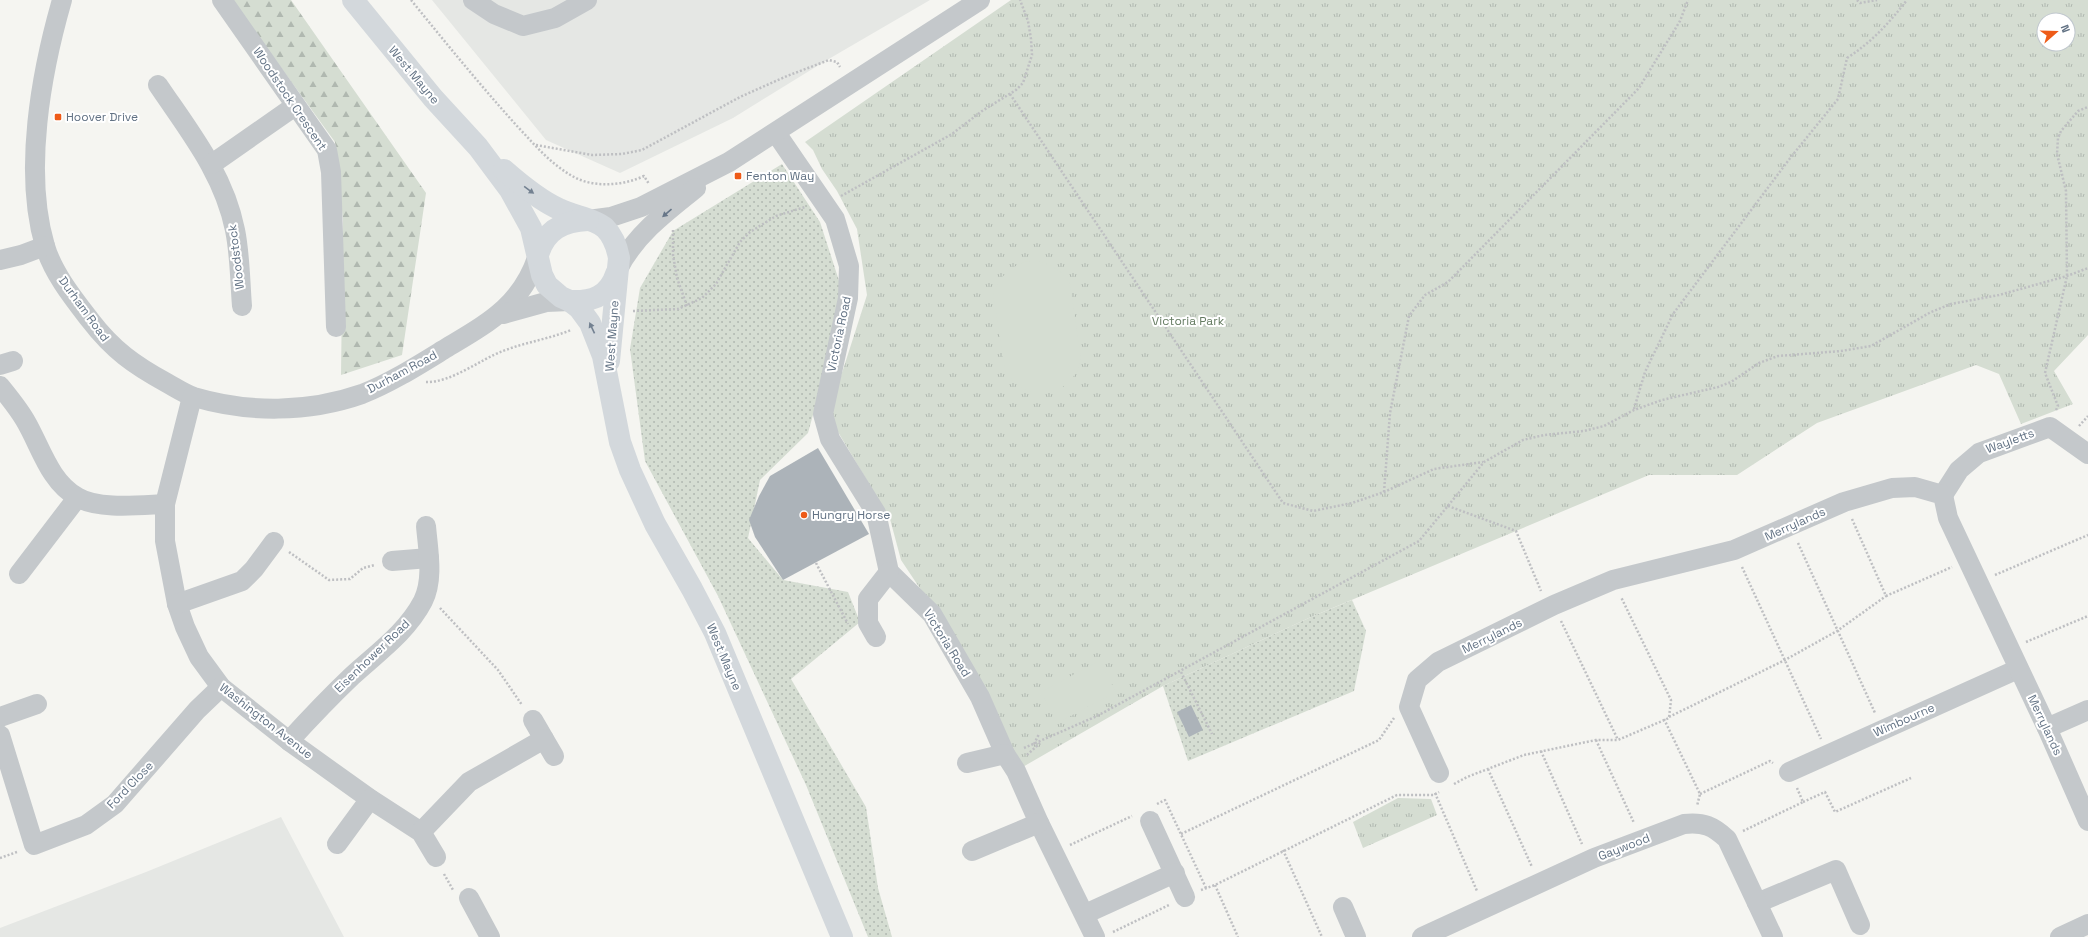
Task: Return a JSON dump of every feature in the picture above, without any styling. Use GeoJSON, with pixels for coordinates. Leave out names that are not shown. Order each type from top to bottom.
{"type":"FeatureCollection","features":[{"type":"Feature","properties":{"kind":"main road","name":"West Mayne"},"geometry":{"type":"LineString","coordinates":[[353,0],[433,98],[478,147],[515,180],[540,197],[557,208],[604,227],[611,236],[617,246],[619,258],[610,340],[609,378]]}},
{"type":"Feature","properties":{"kind":"main road","name":"West Mayne"},"geometry":{"type":"LineString","coordinates":[[478,147],[524,212],[531,228],[542,275],[547,285],[561,297],[570,301],[579,308],[590,323],[603,356],[609,378],[620,442],[642,500],[715,633],[842,937]]}},
{"type":"Feature","properties":{"kind":"main road"},"geometry":{"type":"LineString","coordinates":[[538,255],[545,238],[552,231],[574,221],[588,220]]}},
{"type":"Feature","properties":{"kind":"main road","name":"West Mayne"},"geometry":{"type":"LineString","coordinates":[[570,301],[583,302],[601,296],[610,288],[618,269]]}},
{"type":"Feature","properties":{"kind":"street","name":"Durham Road"},"geometry":{"type":"LineString","coordinates":[[62,0],[55,23],[41,96],[34,165],[35,193],[45,246],[54,268],[74,300],[113,348],[142,369],[192,396],[259,409],[302,408],[333,403],[362,394],[412,370],[495,317],[519,294],[529,279],[538,255]]}},
{"type":"Feature","properties":{"kind":"street","name":"Woodstock Crescent"},"geometry":{"type":"LineString","coordinates":[[222,0],[327,150],[331,172],[336,327]]}},
{"type":"Feature","properties":{"kind":"street"},"geometry":{"type":"LineString","coordinates":[[473,0],[494,14],[523,26],[555,18],[587,0]]}},
{"type":"Feature","properties":{"kind":"street"},"geometry":{"type":"LineString","coordinates":[[588,220],[611,217],[640,207],[729,162],[776,133],[976,1]]}},
{"type":"Feature","properties":{"kind":"street","name":"Woodstock"},"geometry":{"type":"LineString","coordinates":[[158,85],[212,164],[222,188],[235,230],[242,306]]}},
{"type":"Feature","properties":{"kind":"street"},"geometry":{"type":"LineString","coordinates":[[212,164],[295,106]]}},
{"type":"Feature","properties":{"kind":"street","name":"Victoria Road"},"geometry":{"type":"LineString","coordinates":[[776,133],[835,219],[849,266],[848,298],[823,414],[830,439],[876,513],[890,572],[932,614],[980,697],[1005,754],[1016,771],[1039,823],[1085,914],[1102,935]]}},
{"type":"Feature","properties":{"kind":"street"},"geometry":{"type":"LineString","coordinates":[[618,269],[638,238],[729,162]]}},
{"type":"Feature","properties":{"kind":"street"},"geometry":{"type":"LineString","coordinates":[[0,260],[21,256],[45,246]]}},
{"type":"Feature","properties":{"kind":"street","name":"Durham Road"},"geometry":{"type":"LineString","coordinates":[[495,317],[529,306],[570,301]]}},
{"type":"Feature","properties":{"kind":"street"},"geometry":{"type":"LineString","coordinates":[[0,386],[25,420],[53,476],[77,498],[95,503],[125,505],[165,504]]}},
{"type":"Feature","properties":{"kind":"street","name":"Washington Avenue"},"geometry":{"type":"LineString","coordinates":[[192,396],[165,504],[165,541],[178,604],[185,627],[199,657],[221,687],[289,742],[370,799],[421,832],[436,857]]}},
{"type":"Feature","properties":{"kind":"street","name":"Wayletts"},"geometry":{"type":"LineString","coordinates":[[1943,495],[1959,470],[1979,453],[2050,427],[2088,454]]}},
{"type":"Feature","properties":{"kind":"street","name":"Merrylands"},"geometry":{"type":"LineString","coordinates":[[1409,707],[1417,680],[1438,662],[1551,607],[1613,580],[1734,550],[1791,527],[1844,502],[1892,488],[1915,487],[1943,495],[1948,518],[2047,728],[2088,821]]}},
{"type":"Feature","properties":{"kind":"street"},"geometry":{"type":"LineString","coordinates":[[19,574],[77,498]]}},
{"type":"Feature","properties":{"kind":"street","name":"Eisenhower Road"},"geometry":{"type":"LineString","coordinates":[[289,742],[322,705],[406,626],[423,600],[429,579],[426,526]]}},
{"type":"Feature","properties":{"kind":"street"},"geometry":{"type":"LineString","coordinates":[[178,604],[242,581],[254,569],[274,542]]}},
{"type":"Feature","properties":{"kind":"street"},"geometry":{"type":"LineString","coordinates":[[392,561],[429,558]]}},
{"type":"Feature","properties":{"kind":"street"},"geometry":{"type":"LineString","coordinates":[[876,638],[868,623],[868,599],[890,572]]}},
{"type":"Feature","properties":{"kind":"street","name":"Wimbourne"},"geometry":{"type":"LineString","coordinates":[[1789,772],[2018,669]]}},
{"type":"Feature","properties":{"kind":"street","name":"Ford Close"},"geometry":{"type":"LineString","coordinates":[[0,735],[34,845],[86,825],[115,804],[197,710],[221,687]]}},
{"type":"Feature","properties":{"kind":"street"},"geometry":{"type":"LineString","coordinates":[[0,717],[37,704]]}},
{"type":"Feature","properties":{"kind":"street"},"geometry":{"type":"LineString","coordinates":[[1409,707],[1442,784]]}},
{"type":"Feature","properties":{"kind":"street"},"geometry":{"type":"LineString","coordinates":[[2047,728],[2088,710]]}},
{"type":"Feature","properties":{"kind":"street"},"geometry":{"type":"LineString","coordinates":[[421,832],[469,782],[549,748],[533,720]]}},
{"type":"Feature","properties":{"kind":"street"},"geometry":{"type":"LineString","coordinates":[[967,763],[1005,754]]}},
{"type":"Feature","properties":{"kind":"street"},"geometry":{"type":"LineString","coordinates":[[337,844],[370,799]]}},
{"type":"Feature","properties":{"kind":"street"},"geometry":{"type":"LineString","coordinates":[[1146,814],[1185,897]]}},
{"type":"Feature","properties":{"kind":"street"},"geometry":{"type":"LineString","coordinates":[[972,852],[1039,823]]}},
{"type":"Feature","properties":{"kind":"street","name":"Gaywood"},"geometry":{"type":"LineString","coordinates":[[1422,937],[1590,860],[1684,824],[1692,823],[1715,827],[1727,839],[1773,937]]}},
{"type":"Feature","properties":{"kind":"street"},"geometry":{"type":"LineString","coordinates":[[1757,903],[1836,870],[1860,925]]}},
{"type":"Feature","properties":{"kind":"street"},"geometry":{"type":"LineString","coordinates":[[1085,914],[1175,873]]}},
{"type":"Feature","properties":{"kind":"street"},"geometry":{"type":"LineString","coordinates":[[469,898],[490,937]]}},
{"type":"Feature","properties":{"kind":"street"},"geometry":{"type":"LineString","coordinates":[[1343,907],[1356,937]]}},
{"type":"Feature","properties":{"kind":"street"},"geometry":{"type":"LineString","coordinates":[[2060,937],[2088,924]]}},
{"type":"Feature","properties":{"kind":"path"},"geometry":{"type":"LineString","coordinates":[[411,0],[485,91],[557,167],[578,179],[593,183],[617,184],[635,180],[644,176]]}},
{"type":"Feature","properties":{"kind":"path"},"geometry":{"type":"LineString","coordinates":[[627,312],[678,309],[702,298],[716,284],[740,242],[750,232],[776,216],[844,195],[891,170],[952,134],[982,111],[1010,94],[1023,83],[1032,55],[1032,39],[1028,21],[1020,0]]}},
{"type":"Feature","properties":{"kind":"path"},"geometry":{"type":"LineString","coordinates":[[1384,492],[1390,413],[1409,316],[1425,295],[1448,282],[1639,88],[1680,21],[1688,0]]}},
{"type":"Feature","properties":{"kind":"path"},"geometry":{"type":"LineString","coordinates":[[1857,0],[1860,3],[1877,0]]}},
{"type":"Feature","properties":{"kind":"path"},"geometry":{"type":"LineString","coordinates":[[1634,410],[1645,372],[1673,314],[1791,157],[1838,99],[1848,58],[1865,46],[1888,24],[1907,0]]}},
{"type":"Feature","properties":{"kind":"path"},"geometry":{"type":"LineString","coordinates":[[535,145],[592,155],[622,154],[642,150],[740,96],[827,60],[837,62],[850,84]]}},
{"type":"Feature","properties":{"kind":"path"},"geometry":{"type":"LineString","coordinates":[[1010,94],[1283,503],[1313,510],[1352,503],[1384,492],[1434,468],[1484,462]]}},
{"type":"Feature","properties":{"kind":"path"},"geometry":{"type":"LineString","coordinates":[[2050,427],[2058,406],[2044,373],[2067,276],[2066,191],[2057,154],[2058,138],[2068,120],[2078,112],[2088,107]]}},
{"type":"Feature","properties":{"kind":"path"},"geometry":{"type":"LineString","coordinates":[[672,224],[674,238],[673,255],[677,278],[687,306]]}},
{"type":"Feature","properties":{"kind":"path"},"geometry":{"type":"LineString","coordinates":[[1005,754],[1034,744],[1097,716],[1181,672],[1419,541],[1484,462],[1523,440],[1544,435],[1584,431],[1604,426],[1634,410],[1662,400],[1718,387],[1731,382],[1759,363],[1778,356],[1841,351],[1871,346],[1931,312],[1951,304],[1999,294],[2067,276],[2088,268]]}},
{"type":"Feature","properties":{"kind":"path"},"geometry":{"type":"LineString","coordinates":[[412,370],[422,382],[439,380],[503,351],[549,339],[576,328]]}},
{"type":"Feature","properties":{"kind":"path"},"geometry":{"type":"LineString","coordinates":[[1844,502],[1886,596]]}},
{"type":"Feature","properties":{"kind":"path"},"geometry":{"type":"LineString","coordinates":[[1448,506],[1516,531],[1551,607],[1618,740]]}},
{"type":"Feature","properties":{"kind":"path"},"geometry":{"type":"LineString","coordinates":[[1791,527],[1882,730]]}},
{"type":"Feature","properties":{"kind":"path"},"geometry":{"type":"LineString","coordinates":[[1978,582],[2088,535]]}},
{"type":"Feature","properties":{"kind":"path"},"geometry":{"type":"LineString","coordinates":[[274,542],[329,580],[350,579],[363,568],[392,561]]}},
{"type":"Feature","properties":{"kind":"path"},"geometry":{"type":"LineString","coordinates":[[1734,550],[1828,754]]}},
{"type":"Feature","properties":{"kind":"path"},"geometry":{"type":"LineString","coordinates":[[1434,795],[1442,784],[1524,755],[1596,740],[1618,740],[1669,718],[1785,660],[1837,631],[1886,596],[1968,561]]}},
{"type":"Feature","properties":{"kind":"path"},"geometry":{"type":"LineString","coordinates":[[816,563],[849,625]]}},
{"type":"Feature","properties":{"kind":"path"},"geometry":{"type":"LineString","coordinates":[[1613,580],[1671,700],[1669,718]]}},
{"type":"Feature","properties":{"kind":"path"},"geometry":{"type":"LineString","coordinates":[[423,600],[440,608],[498,670],[533,720]]}},
{"type":"Feature","properties":{"kind":"path"},"geometry":{"type":"LineString","coordinates":[[2010,649],[2088,616]]}},
{"type":"Feature","properties":{"kind":"path"},"geometry":{"type":"LineString","coordinates":[[1181,672],[1212,734]]}},
{"type":"Feature","properties":{"kind":"path"},"geometry":{"type":"LineString","coordinates":[[1181,834],[1379,740],[1401,708],[1409,707]]}},
{"type":"Feature","properties":{"kind":"path"},"geometry":{"type":"LineString","coordinates":[[1664,719],[1700,794],[1692,823]]}},
{"type":"Feature","properties":{"kind":"path"},"geometry":{"type":"LineString","coordinates":[[1034,744],[1039,734]]}},
{"type":"Feature","properties":{"kind":"path"},"geometry":{"type":"LineString","coordinates":[[1596,740],[1642,840]]}},
{"type":"Feature","properties":{"kind":"path"},"geometry":{"type":"LineString","coordinates":[[1541,751],[1590,860]]}},
{"type":"Feature","properties":{"kind":"path"},"geometry":{"type":"LineString","coordinates":[[1700,794],[1770,761],[1789,772],[1803,802]]}},
{"type":"Feature","properties":{"kind":"path"},"geometry":{"type":"LineString","coordinates":[[1488,769],[1540,883]]}},
{"type":"Feature","properties":{"kind":"path"},"geometry":{"type":"LineString","coordinates":[[1727,839],[1825,792],[1835,812],[1911,778]]}},
{"type":"Feature","properties":{"kind":"path"},"geometry":{"type":"LineString","coordinates":[[1434,795],[1442,784]]}},
{"type":"Feature","properties":{"kind":"path"},"geometry":{"type":"LineString","coordinates":[[1102,935],[1215,885],[1397,795],[1434,795]]}},
{"type":"Feature","properties":{"kind":"path"},"geometry":{"type":"LineString","coordinates":[[1434,795],[1485,908]]}},
{"type":"Feature","properties":{"kind":"path"},"geometry":{"type":"LineString","coordinates":[[1054,852],[1146,814],[1165,800],[1206,888]]}},
{"type":"Feature","properties":{"kind":"path"},"geometry":{"type":"LineString","coordinates":[[1284,850],[1322,937]]}},
{"type":"Feature","properties":{"kind":"path"},"geometry":{"type":"LineString","coordinates":[[436,857],[439,866],[460,902],[469,898]]}},
{"type":"Feature","properties":{"kind":"path"},"geometry":{"type":"LineString","coordinates":[[1215,885],[1238,937]]}},
{"type":"Feature","properties":{"kind":"shaded area"},"geometry":{"type":"Polygon","coordinates":[[[432,0],[930,0],[827,60],[733,118],[620,173],[546,140],[432,0]]]}},
{"type":"Feature","properties":{"kind":"shaded area"},"geometry":{"type":"Polygon","coordinates":[[[281,817],[344,937],[0,937],[0,928],[146,872],[281,817]]]}},
{"type":"Feature","properties":{"kind":"green space"},"geometry":{"type":"Polygon","coordinates":[[[232,0],[291,0],[426,193],[402,355],[341,375],[343,220],[335,142],[232,0]]]}},
{"type":"Feature","properties":{"kind":"green space","name":"Victoria Park"},"geometry":{"type":"Polygon","coordinates":[[[1011,0],[2088,0],[2088,335],[2054,371],[2073,404],[2021,424],[1999,374],[1976,365],[1817,423],[1737,475],[1649,475],[1311,617],[1163,686],[1021,768],[927,599],[901,560],[890,519],[835,427],[831,407],[867,295],[857,229],[837,191],[822,169],[813,150],[805,142],[1011,0]]]}},
{"type":"Feature","properties":{"kind":"green space"},"geometry":{"type":"Polygon","coordinates":[[[782,164],[820,222],[843,293],[831,349],[808,433],[760,480],[748,538],[783,580],[848,592],[860,622],[791,679],[866,807],[878,888],[892,937],[868,937],[806,785],[718,596],[645,461],[630,349],[640,288],[673,231],[782,164]]]}},
{"type":"Feature","properties":{"kind":"green space"},"geometry":{"type":"Polygon","coordinates":[[[1028,261],[1041,262],[1052,266],[1063,274],[1070,284],[1081,358],[1078,370],[1070,381],[1060,389],[1048,393],[1035,393],[1022,388],[1012,380],[1005,370],[993,294],[1002,277],[1010,269],[1028,261]]]}},
{"type":"Feature","properties":{"kind":"green space"},"geometry":{"type":"Polygon","coordinates":[[[1352,600],[1366,631],[1354,691],[1188,761],[1163,686],[1311,617],[1352,600]]]}},
{"type":"Feature","properties":{"kind":"green space"},"geometry":{"type":"Polygon","coordinates":[[[1099,661],[1116,692],[1057,723],[1041,692],[1099,661]]]}},
{"type":"Feature","properties":{"kind":"green space"},"geometry":{"type":"Polygon","coordinates":[[[1398,798],[1431,799],[1437,815],[1363,848],[1353,822],[1398,798]]]}},
{"type":"Feature","properties":{"kind":"building","name":"Hungry Horse"},"geometry":{"type":"Polygon","coordinates":[[[818,448],[869,534],[783,580],[755,537],[749,520],[759,496],[770,476],[818,448]]]}},
{"type":"Feature","properties":{"kind":"building"},"geometry":{"type":"Polygon","coordinates":[[[1191,705],[1203,730],[1189,737],[1177,712],[1191,705]]]}},
{"type":"Feature","properties":{"kind":"place","name":"Hoover Drive"},"geometry":{"type":"Point","coordinates":[58,117]}},
{"type":"Feature","properties":{"kind":"place","name":"Fenton Way"},"geometry":{"type":"Point","coordinates":[738,176]}},
{"type":"Feature","properties":{"kind":"place","name":"Hungry Horse"},"geometry":{"type":"Point","coordinates":[804,515]}}]}
